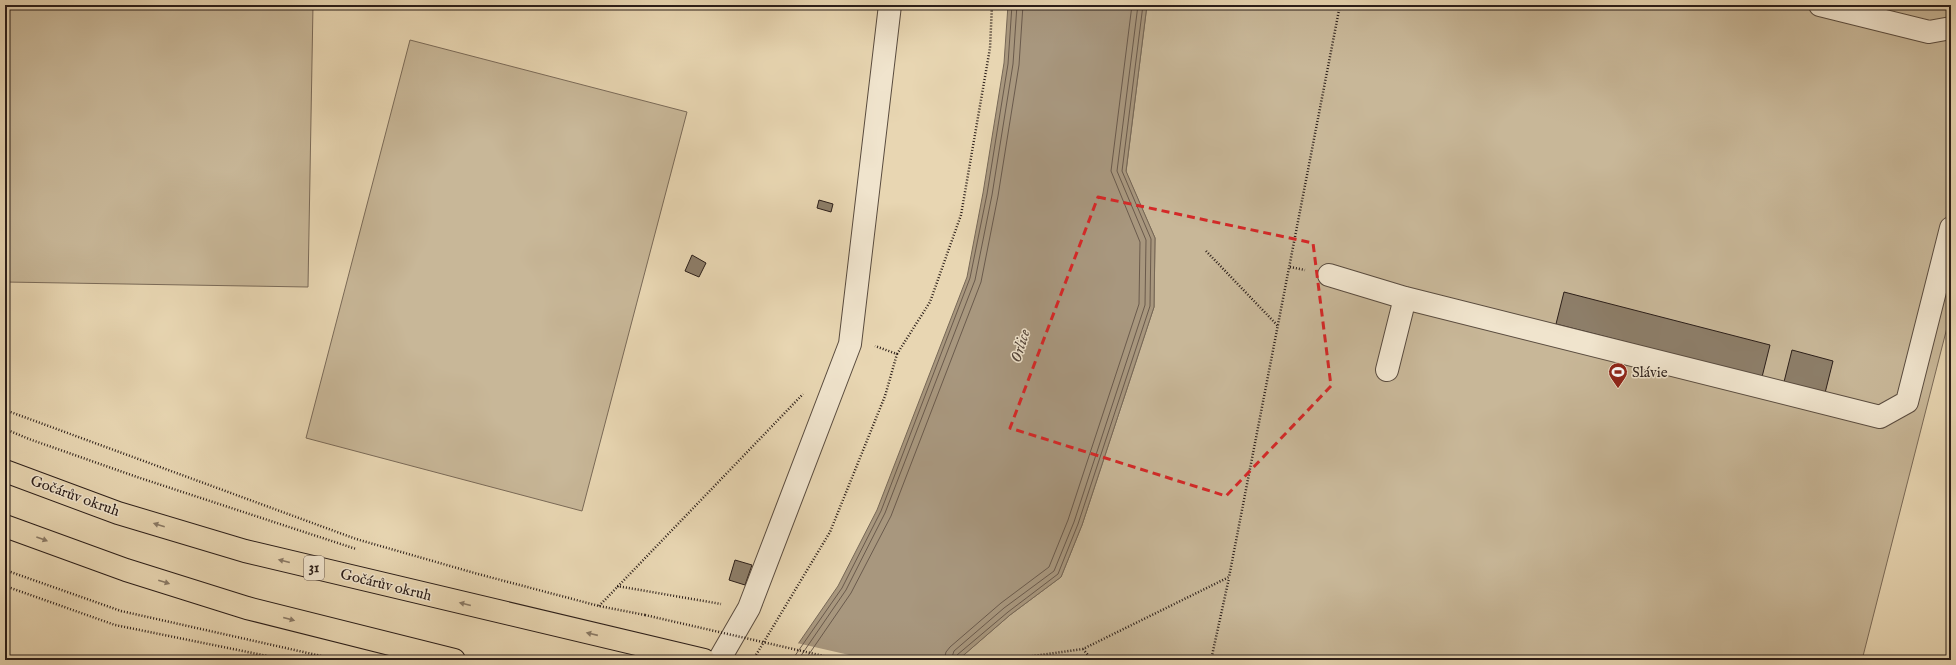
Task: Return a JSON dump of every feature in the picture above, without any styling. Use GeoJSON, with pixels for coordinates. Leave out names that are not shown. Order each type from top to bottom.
{"type":"FeatureCollection","features":[{"type":"Feature","properties":{"kind":"main road","name":"Gočárův okruh"},"geometry":{"type":"LineString","coordinates":[[5,471],[118,513],[245,551],[704,660]]}},
{"type":"Feature","properties":{"kind":"main road"},"geometry":{"type":"LineString","coordinates":[[6,529],[126,570],[247,608],[454,660]]}},
{"type":"Feature","properties":{"kind":"lane"},"geometry":{"type":"LineString","coordinates":[[719,660],[750,608],[852,338],[890,5]]}},
{"type":"Feature","properties":{"kind":"lane"},"geometry":{"type":"LineString","coordinates":[[1820,5],[1929,32],[1951,28]]}},
{"type":"Feature","properties":{"kind":"lane"},"geometry":{"type":"LineString","coordinates":[[1329,275],[1405,298],[1880,417],[1907,402],[1951,228]]}},
{"type":"Feature","properties":{"kind":"lane"},"geometry":{"type":"LineString","coordinates":[[1387,370],[1405,298]]}},
{"type":"Feature","properties":{"kind":"path"},"geometry":{"type":"LineString","coordinates":[[753,660],[830,532],[885,396],[897,354],[930,302],[961,215],[990,48],[992,5]]}},
{"type":"Feature","properties":{"kind":"path"},"geometry":{"type":"LineString","coordinates":[[1211,660],[1229,577],[1340,5]]}},
{"type":"Feature","properties":{"kind":"path"},"geometry":{"type":"LineString","coordinates":[[1206,251],[1278,326]]}},
{"type":"Feature","properties":{"kind":"path"},"geometry":{"type":"LineString","coordinates":[[852,338],[897,354]]}},
{"type":"Feature","properties":{"kind":"path"},"geometry":{"type":"LineString","coordinates":[[599,606],[807,389]]}},
{"type":"Feature","properties":{"kind":"path"},"geometry":{"type":"LineString","coordinates":[[5,410],[356,539],[478,574],[599,606],[645,615],[840,660]]}},
{"type":"Feature","properties":{"kind":"path"},"geometry":{"type":"LineString","coordinates":[[5,429],[29,439],[144,479],[349,546]]}},
{"type":"Feature","properties":{"kind":"path"},"geometry":{"type":"LineString","coordinates":[[5,570],[121,611],[339,660]]}},
{"type":"Feature","properties":{"kind":"path"},"geometry":{"type":"LineString","coordinates":[[1005,660],[1082,649],[1229,577]]}},
{"type":"Feature","properties":{"kind":"path"},"geometry":{"type":"LineString","coordinates":[[5,586],[115,625],[287,660]]}},
{"type":"Feature","properties":{"kind":"path"},"geometry":{"type":"LineString","coordinates":[[617,586],[750,608]]}},
{"type":"Feature","properties":{"kind":"path"},"geometry":{"type":"LineString","coordinates":[[1082,649],[1092,660]]}},
{"type":"Feature","properties":{"kind":"path"},"geometry":{"type":"LineString","coordinates":[[1950,660],[1951,654]]}},
{"type":"Feature","properties":{"kind":"highlighted area"},"geometry":{"type":"Polygon","coordinates":[[[1098,197],[1313,243],[1331,386],[1226,496],[1010,428],[1098,197]]]}},
{"type":"Feature","properties":{"kind":"shaded area"},"geometry":{"type":"Polygon","coordinates":[[[5,5],[313,5],[308,287],[5,282],[5,5]]]}},
{"type":"Feature","properties":{"kind":"shaded area","name":"Slávie"},"geometry":{"type":"Polygon","coordinates":[[[1147,5],[1951,5],[1951,312],[1862,660],[959,659],[1010,615],[1061,577],[1082,525],[1154,307],[1155,238],[1126,172],[1147,5]]]}},
{"type":"Feature","properties":{"kind":"shaded area"},"geometry":{"type":"Polygon","coordinates":[[[410,40],[687,112],[582,511],[306,438],[410,40]]]}},
{"type":"Feature","properties":{"kind":"water","name":"Orlice"},"geometry":{"type":"Polygon","coordinates":[[[1008,5],[1147,5],[1126,171],[1155,238],[1154,307],[1082,525],[1061,577],[1010,615],[958,660],[787,660],[838,586],[877,510],[967,277],[983,193],[1004,63],[1008,5]]]}},
{"type":"Feature","properties":{"kind":"pier"},"geometry":{"type":"Polygon","coordinates":[[[795,642],[797,643],[871,660],[785,660],[795,642]]]}},
{"type":"Feature","properties":{"kind":"building"},"geometry":{"type":"Polygon","coordinates":[[[819,200],[833,204],[831,212],[817,208],[819,200]]]}},
{"type":"Feature","properties":{"kind":"building"},"geometry":{"type":"Polygon","coordinates":[[[692,255],[706,263],[699,277],[685,271],[692,255]]]}},
{"type":"Feature","properties":{"kind":"building"},"geometry":{"type":"Polygon","coordinates":[[[1564,292],[1770,345],[1762,377],[1556,324],[1564,292]]]}},
{"type":"Feature","properties":{"kind":"building"},"geometry":{"type":"Polygon","coordinates":[[[1792,350],[1833,361],[1825,393],[1784,382],[1792,350]]]}},
{"type":"Feature","properties":{"kind":"building"},"geometry":{"type":"Polygon","coordinates":[[[735,560],[752,565],[745,585],[729,580],[735,560]]]}},
{"type":"Feature","properties":{"kind":"place","name":"Slávie"},"geometry":{"type":"Point","coordinates":[1618,389]}}]}
